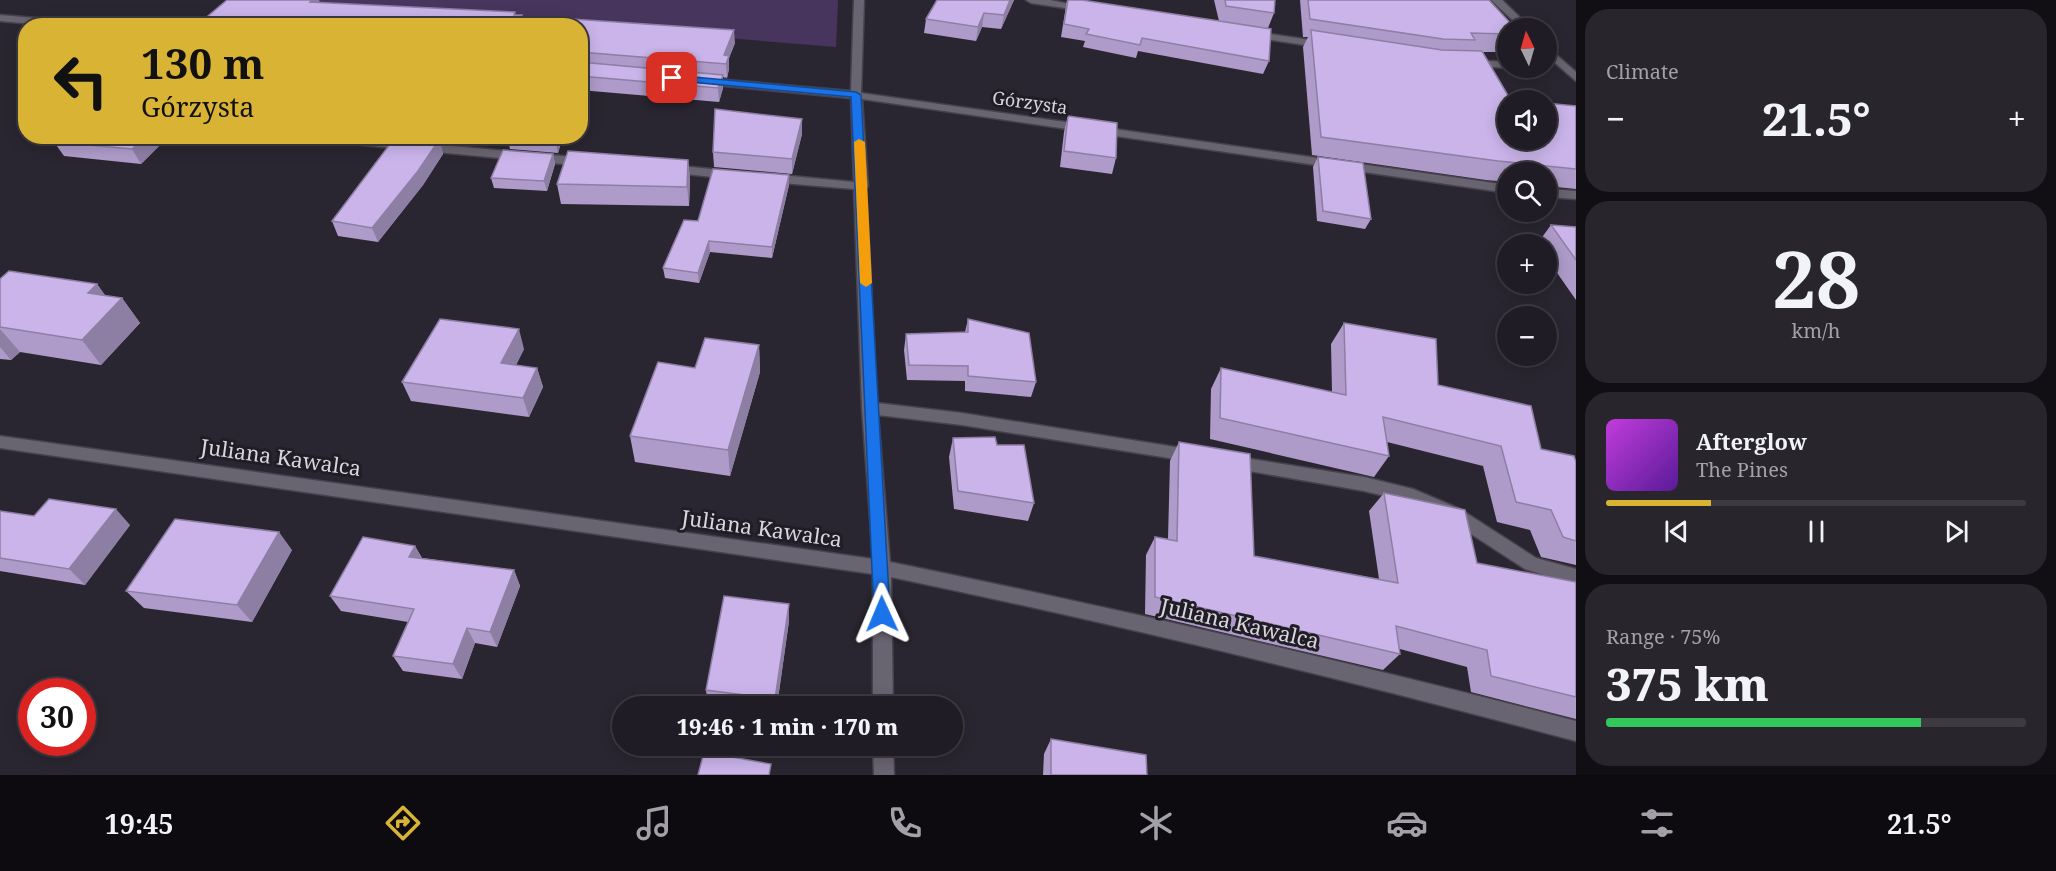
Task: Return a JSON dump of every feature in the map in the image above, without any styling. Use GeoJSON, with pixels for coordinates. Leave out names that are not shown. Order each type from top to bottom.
{"type":"FeatureCollection","features":[{"type":"Feature","properties":{"kind":"street"},"geometry":{"type":"LineString","coordinates":[[859,0],[856,95],[862,186],[870,408],[882,568],[883,696]]}},
{"type":"Feature","properties":{"kind":"street"},"geometry":{"type":"LineString","coordinates":[[1031,0],[1090,9]]}},
{"type":"Feature","properties":{"kind":"street"},"geometry":{"type":"LineString","coordinates":[[1496,0],[1515,18]]}},
{"type":"Feature","properties":{"kind":"street"},"geometry":{"type":"LineString","coordinates":[[0,18],[18,20]]}},
{"type":"Feature","properties":{"kind":"street"},"geometry":{"type":"LineString","coordinates":[[1244,33],[1338,47]]}},
{"type":"Feature","properties":{"kind":"street"},"geometry":{"type":"LineString","coordinates":[[1557,59],[1576,78]]}},
{"type":"Feature","properties":{"kind":"street"},"geometry":{"type":"LineString","coordinates":[[1454,63],[1497,64]]}},
{"type":"Feature","properties":{"kind":"street"},"geometry":{"type":"LineString","coordinates":[[1557,67],[1565,67]]}},
{"type":"Feature","properties":{"kind":"street","name":"Górzysta"},"geometry":{"type":"LineString","coordinates":[[695,80],[856,95],[1497,187]]}},
{"type":"Feature","properties":{"kind":"street"},"geometry":{"type":"LineString","coordinates":[[387,144],[597,163]]}},
{"type":"Feature","properties":{"kind":"street"},"geometry":{"type":"LineString","coordinates":[[657,168],[862,186]]}},
{"type":"Feature","properties":{"kind":"street"},"geometry":{"type":"LineString","coordinates":[[1557,194],[1576,195]]}},
{"type":"Feature","properties":{"kind":"street"},"geometry":{"type":"LineString","coordinates":[[870,408],[962,419],[1364,484],[1413,496],[1454,514],[1531,564],[1576,577]]}},
{"type":"Feature","properties":{"kind":"street","name":"Juliana Kawalca"},"geometry":{"type":"LineString","coordinates":[[0,442],[882,568],[1038,600],[1370,677],[1576,731]]}},
{"type":"Feature","properties":{"kind":"street"},"geometry":{"type":"LineString","coordinates":[[883,756],[884,775]]}},
{"type":"Feature","properties":{"kind":"shaded area"},"geometry":{"type":"Polygon","coordinates":[[[264,0],[838,0],[836,47],[588,27],[588,18],[483,18],[264,0]]]}},
{"type":"Feature","properties":{"kind":"building"},"geometry":{"type":"Polygon","coordinates":[[[227,0],[312,0],[310,2],[515,12],[514,15],[522,15],[520,18],[206,18],[227,0]]]}},
{"type":"Feature","properties":{"kind":"building"},"geometry":{"type":"Polygon","coordinates":[[[937,0],[1010,0],[1004,15],[984,13],[978,27],[926,19],[937,0]]]}},
{"type":"Feature","properties":{"kind":"building"},"geometry":{"type":"Polygon","coordinates":[[[1068,0],[1082,0],[1271,29],[1269,61],[1142,38],[1140,45],[1086,34],[1089,29],[1064,24],[1068,0]]]}},
{"type":"Feature","properties":{"kind":"building"},"geometry":{"type":"Polygon","coordinates":[[[1225,0],[1275,0],[1274,13],[1226,6],[1225,0]]]}},
{"type":"Feature","properties":{"kind":"building"},"geometry":{"type":"Polygon","coordinates":[[[1308,0],[1489,0],[1506,18],[1497,18],[1497,34],[1471,33],[1475,40],[1443,39],[1310,19],[1308,0]]]}},
{"type":"Feature","properties":{"kind":"building"},"geometry":{"type":"Polygon","coordinates":[[[588,20],[734,30],[724,55],[729,56],[726,64],[588,53],[588,20]]]}},
{"type":"Feature","properties":{"kind":"building"},"geometry":{"type":"Polygon","coordinates":[[[1311,30],[1442,50],[1482,51],[1505,90],[1497,90],[1497,150],[1557,150],[1557,104],[1576,106],[1576,169],[1557,167],[1557,162],[1498,161],[1321,137],[1311,30]]]}},
{"type":"Feature","properties":{"kind":"building"},"geometry":{"type":"Polygon","coordinates":[[[588,63],[723,75],[718,88],[588,77],[588,63]]]}},
{"type":"Feature","properties":{"kind":"building"},"geometry":{"type":"Polygon","coordinates":[[[715,109],[802,119],[792,159],[713,152],[715,109]]]}},
{"type":"Feature","properties":{"kind":"building"},"geometry":{"type":"Polygon","coordinates":[[[1068,116],[1117,123],[1116,158],[1064,151],[1068,116]]]}},
{"type":"Feature","properties":{"kind":"building"},"geometry":{"type":"Polygon","coordinates":[[[76,144],[137,144],[132,149],[76,144]]]}},
{"type":"Feature","properties":{"kind":"building"},"geometry":{"type":"Polygon","coordinates":[[[390,144],[436,144],[418,171],[372,228],[332,221],[390,144]]]}},
{"type":"Feature","properties":{"kind":"building"},"geometry":{"type":"Polygon","coordinates":[[[503,150],[553,154],[544,181],[491,178],[503,150]]]}},
{"type":"Feature","properties":{"kind":"building"},"geometry":{"type":"Polygon","coordinates":[[[568,151],[688,160],[687,187],[557,184],[568,151]]]}},
{"type":"Feature","properties":{"kind":"building"},"geometry":{"type":"Polygon","coordinates":[[[1318,157],[1363,163],[1371,219],[1323,211],[1318,157]]]}},
{"type":"Feature","properties":{"kind":"building"},"geometry":{"type":"Polygon","coordinates":[[[713,169],[789,175],[772,247],[709,241],[698,273],[663,268],[684,220],[698,221],[713,169]]]}},
{"type":"Feature","properties":{"kind":"building"},"geometry":{"type":"Polygon","coordinates":[[[1551,225],[1576,227],[1576,260],[1551,225]]]}},
{"type":"Feature","properties":{"kind":"building"},"geometry":{"type":"Polygon","coordinates":[[[9,271],[97,284],[88,293],[122,298],[82,340],[0,327],[0,279],[9,271]]]}},
{"type":"Feature","properties":{"kind":"building"},"geometry":{"type":"Polygon","coordinates":[[[440,319],[519,329],[501,363],[537,368],[523,398],[402,382],[440,319]]]}},
{"type":"Feature","properties":{"kind":"building"},"geometry":{"type":"Polygon","coordinates":[[[968,319],[1029,333],[1036,382],[968,376],[968,366],[909,365],[906,334],[968,332],[968,319]]]}},
{"type":"Feature","properties":{"kind":"building"},"geometry":{"type":"Polygon","coordinates":[[[1344,323],[1436,339],[1438,385],[1531,406],[1541,449],[1574,456],[1576,462],[1576,541],[1563,537],[1551,510],[1516,502],[1501,446],[1383,417],[1389,456],[1220,418],[1221,368],[1346,395],[1344,323]]]}},
{"type":"Feature","properties":{"kind":"building"},"geometry":{"type":"Polygon","coordinates":[[[705,338],[759,345],[728,450],[630,436],[658,362],[695,368],[705,338]]]}},
{"type":"Feature","properties":{"kind":"building"},"geometry":{"type":"Polygon","coordinates":[[[995,437],[997,445],[1024,445],[1034,503],[958,491],[953,438],[995,437]]]}},
{"type":"Feature","properties":{"kind":"building"},"geometry":{"type":"Polygon","coordinates":[[[1179,442],[1250,454],[1254,556],[1398,583],[1384,493],[1465,510],[1477,563],[1576,582],[1576,697],[1491,676],[1487,650],[1396,626],[1400,654],[1155,597],[1155,537],[1177,541],[1179,442]]]}},
{"type":"Feature","properties":{"kind":"building"},"geometry":{"type":"Polygon","coordinates":[[[49,499],[116,509],[69,569],[0,558],[0,511],[34,516],[49,499]]]}},
{"type":"Feature","properties":{"kind":"building"},"geometry":{"type":"Polygon","coordinates":[[[175,519],[279,532],[237,605],[126,591],[175,519]]]}},
{"type":"Feature","properties":{"kind":"building"},"geometry":{"type":"Polygon","coordinates":[[[363,537],[415,546],[409,557],[514,570],[490,632],[467,628],[453,664],[393,656],[414,609],[330,596],[363,537]]]}},
{"type":"Feature","properties":{"kind":"building"},"geometry":{"type":"Polygon","coordinates":[[[724,596],[789,604],[775,696],[752,696],[706,690],[724,596]]]}},
{"type":"Feature","properties":{"kind":"building"},"geometry":{"type":"Polygon","coordinates":[[[1051,739],[1146,755],[1147,775],[1051,775],[1051,739]]]}},
{"type":"Feature","properties":{"kind":"building"},"geometry":{"type":"Polygon","coordinates":[[[703,756],[726,756],[771,764],[769,775],[698,775],[703,756]]]}},
{"type":"Feature","properties":{"kind":"slow traffic"},"geometry":{"type":"LineString","coordinates":[[859,142],[866,283]]}},
{"type":"Feature","properties":{"kind":"route"},"geometry":{"type":"LineString","coordinates":[[672,78],[856,95],[862,186],[870,408],[882,568],[882,614]]}}]}
